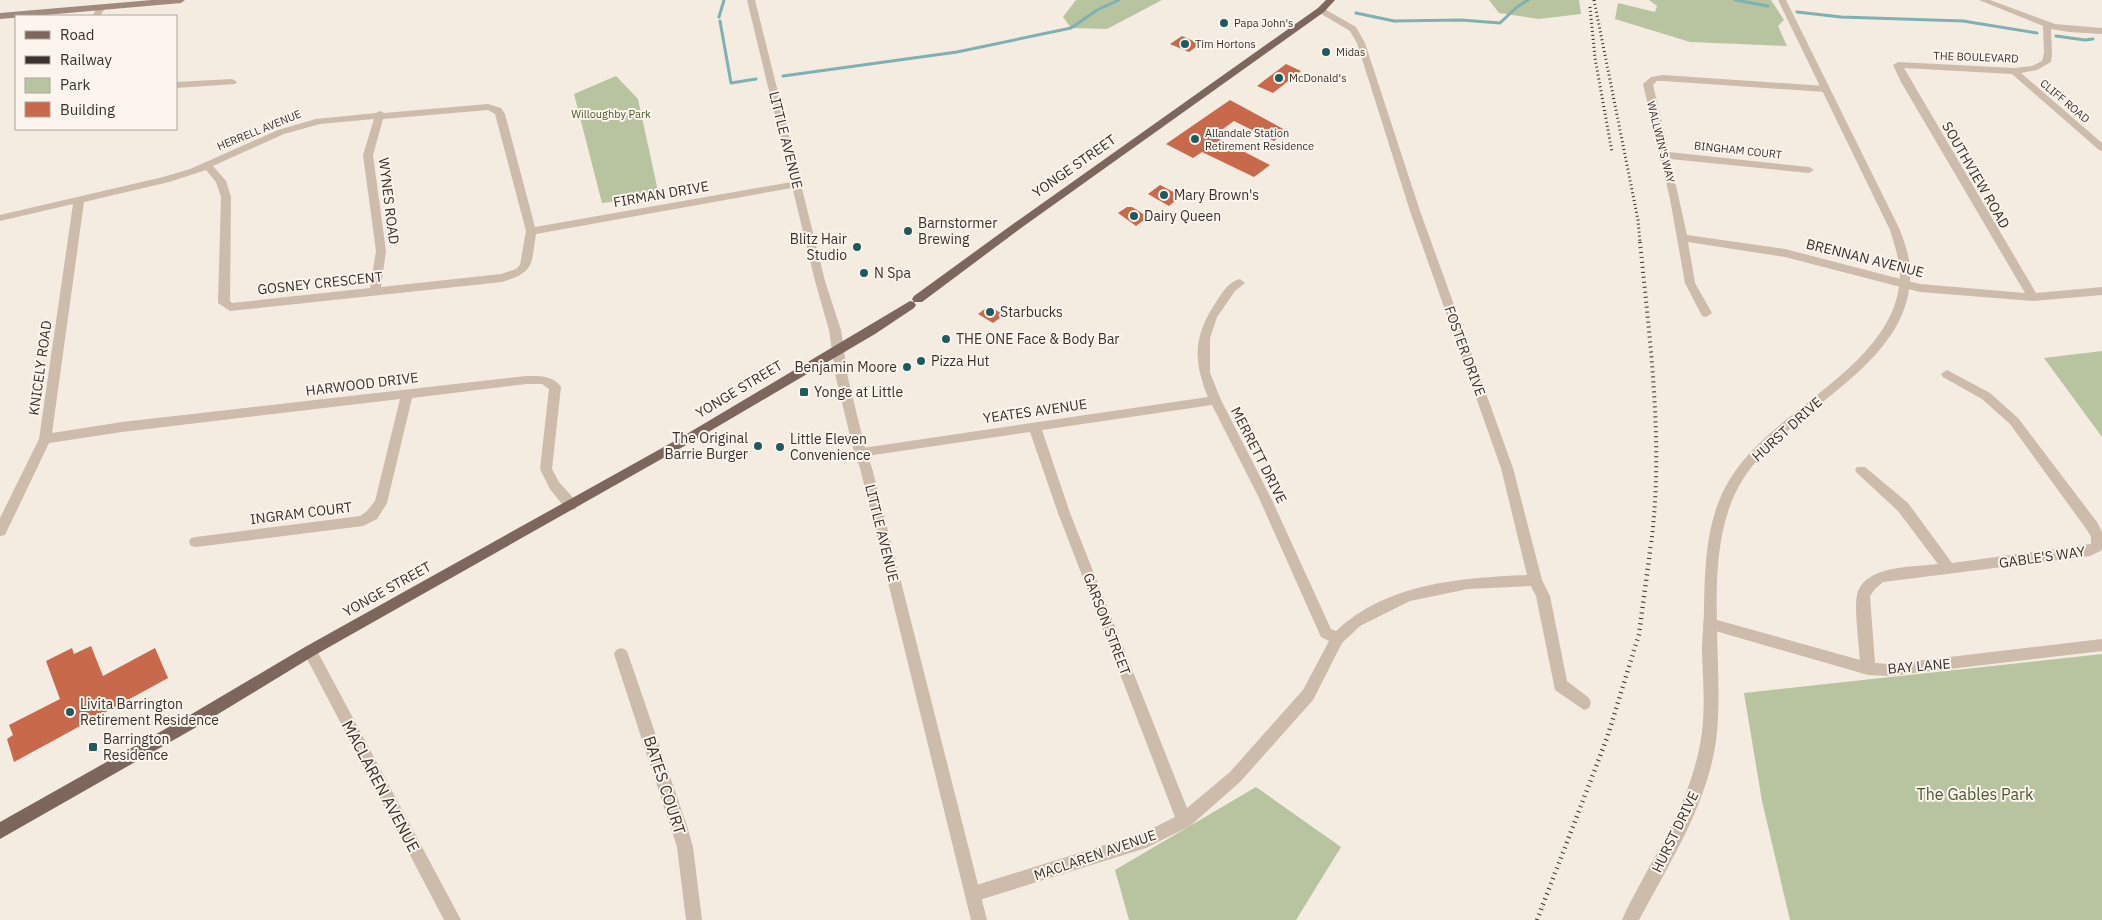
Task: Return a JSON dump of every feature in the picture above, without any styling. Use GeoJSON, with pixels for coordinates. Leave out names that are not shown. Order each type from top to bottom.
{"type":"FeatureCollection","features":[{"type":"Feature","properties":{"kind":"main road"},"geometry":{"type":"LineString","coordinates":[[0,16],[181,0]]}},
{"type":"Feature","properties":{"kind":"main road","name":"YONGE STREET"},"geometry":{"type":"LineString","coordinates":[[0,831],[196,720],[310,651],[572,505],[872,331],[1321,10],[1331,0]]}},
{"type":"Feature","properties":{"kind":"street","name":"LITTLE AVENUE"},"geometry":{"type":"LineString","coordinates":[[751,0],[820,281],[835,330],[842,378],[860,452],[866,468],[979,920]]}},
{"type":"Feature","properties":{"kind":"street","name":"HURST DRIVE"},"geometry":{"type":"LineString","coordinates":[[1630,920],[1692,800],[1701,774],[1708,744],[1713,546],[1724,505],[1735,481],[1762,448],[1869,355],[1884,336],[1897,314],[1905,285],[1906,262],[1899,239],[1782,0]]}},
{"type":"Feature","properties":{"kind":"street"},"geometry":{"type":"LineString","coordinates":[[1984,0],[2047,26],[2063,30],[2102,30]]}},
{"type":"Feature","properties":{"kind":"street"},"geometry":{"type":"LineString","coordinates":[[97,15],[102,7]]}},
{"type":"Feature","properties":{"kind":"street","name":"FOSTER DRIVE"},"geometry":{"type":"LineString","coordinates":[[1321,10],[1353,29],[1361,43],[1415,211],[1507,468],[1535,580],[1543,596],[1560,685],[1584,704]]}},
{"type":"Feature","properties":{"kind":"street","name":"THE BOULEVARD"},"geometry":{"type":"LineString","coordinates":[[1898,65],[2014,71],[2034,68],[2046,62],[2048,53],[2047,26]]}},
{"type":"Feature","properties":{"kind":"street","name":"SOUTHVIEW ROAD"},"geometry":{"type":"LineString","coordinates":[[1898,65],[1906,82],[2033,297]]}},
{"type":"Feature","properties":{"kind":"street","name":"CLIFF ROAD"},"geometry":{"type":"LineString","coordinates":[[2014,71],[2102,148]]}},
{"type":"Feature","properties":{"kind":"street","name":"WALLWIN'S WAY"},"geometry":{"type":"LineString","coordinates":[[1706,313],[1690,283],[1648,84],[1654,79],[1663,78],[1825,89]]}},
{"type":"Feature","properties":{"kind":"street"},"geometry":{"type":"LineString","coordinates":[[178,85],[232,82]]}},
{"type":"Feature","properties":{"kind":"street","name":"HERRELL AVENUE"},"geometry":{"type":"LineString","coordinates":[[0,218],[166,180],[302,125],[337,118],[488,106],[498,110],[531,231]]}},
{"type":"Feature","properties":{"kind":"street","name":"WYNES ROAD"},"geometry":{"type":"LineString","coordinates":[[374,292],[382,251],[368,155],[380,114]]}},
{"type":"Feature","properties":{"kind":"street","name":"BINGHAM COURT"},"geometry":{"type":"LineString","coordinates":[[1664,155],[1809,170]]}},
{"type":"Feature","properties":{"kind":"street","name":"GOSNEY CRESCENT"},"geometry":{"type":"LineString","coordinates":[[207,165],[221,181],[226,197],[224,303],[227,305],[242,307],[512,276],[520,272],[525,266],[531,231]]}},
{"type":"Feature","properties":{"kind":"street","name":"FIRMAN DRIVE"},"geometry":{"type":"LineString","coordinates":[[531,231],[797,184]]}},
{"type":"Feature","properties":{"kind":"street","name":"KNICELY ROAD"},"geometry":{"type":"LineString","coordinates":[[0,531],[45,439],[79,200]]}},
{"type":"Feature","properties":{"kind":"street","name":"BRENNAN AVENUE"},"geometry":{"type":"LineString","coordinates":[[1682,238],[1785,253],[1905,285],[1964,293],[2033,297],[2102,291]]}},
{"type":"Feature","properties":{"kind":"street","name":"MERRETT DRIVE"},"geometry":{"type":"LineString","coordinates":[[1240,284],[1231,288],[1212,316],[1204,338],[1204,372],[1215,400],[1265,498],[1326,633],[1337,639]]}},
{"type":"Feature","properties":{"kind":"street","name":"GABLE'S WAY"},"geometry":{"type":"LineString","coordinates":[[1868,668],[1863,596],[1867,587],[1881,577],[2090,551],[2097,547],[2098,537],[2092,526],[2014,421],[1986,396],[1947,374]]}},
{"type":"Feature","properties":{"kind":"street","name":"HARWOOD DRIVE"},"geometry":{"type":"LineString","coordinates":[[45,439],[122,427],[526,380],[544,380],[554,387],[546,469],[554,486],[572,505]]}},
{"type":"Feature","properties":{"kind":"street","name":"INGRAM COURT"},"geometry":{"type":"LineString","coordinates":[[196,542],[363,520],[372,515],[383,498],[407,394]]}},
{"type":"Feature","properties":{"kind":"street","name":"YEATES AVENUE"},"geometry":{"type":"LineString","coordinates":[[860,452],[1215,400]]}},
{"type":"Feature","properties":{"kind":"street","name":"GARSON STREET"},"geometry":{"type":"LineString","coordinates":[[1035,427],[1064,512],[1184,821]]}},
{"type":"Feature","properties":{"kind":"street"},"geometry":{"type":"LineString","coordinates":[[1861,470],[1903,507],[1949,569]]}},
{"type":"Feature","properties":{"kind":"street","name":"MACLAREN AVENUE"},"geometry":{"type":"LineString","coordinates":[[973,894],[1146,840],[1184,821],[1236,777],[1308,695],[1337,639],[1355,622],[1407,596],[1468,582],[1535,580]]}},
{"type":"Feature","properties":{"kind":"street","name":"BAY LANE"},"geometry":{"type":"LineString","coordinates":[[1710,624],[1868,668],[1890,670],[2102,644]]}},
{"type":"Feature","properties":{"kind":"street","name":"MACLAREN AVENUE"},"geometry":{"type":"LineString","coordinates":[[310,651],[453,920]]}},
{"type":"Feature","properties":{"kind":"street","name":"BATES COURT"},"geometry":{"type":"LineString","coordinates":[[621,654],[685,847],[694,920]]}},
{"type":"Feature","properties":{"kind":"green space"},"geometry":{"type":"Polygon","coordinates":[[[1076,0],[1162,0],[1107,29],[1071,28],[1063,17],[1076,0]]]}},
{"type":"Feature","properties":{"kind":"green space"},"geometry":{"type":"Polygon","coordinates":[[[1489,0],[1579,0],[1581,14],[1539,19],[1499,13],[1489,0]]]}},
{"type":"Feature","properties":{"kind":"green space"},"geometry":{"type":"Polygon","coordinates":[[[1649,0],[1771,0],[1784,20],[1778,26],[1787,46],[1690,42],[1615,19],[1618,3],[1655,12],[1657,6],[1649,0]]]}},
{"type":"Feature","properties":{"kind":"green space","name":"Willoughby Park"},"geometry":{"type":"Polygon","coordinates":[[[616,76],[638,99],[659,196],[602,203],[574,94],[616,76]]]}},
{"type":"Feature","properties":{"kind":"green space"},"geometry":{"type":"Polygon","coordinates":[[[2102,351],[2102,437],[2044,358],[2102,351]]]}},
{"type":"Feature","properties":{"kind":"green space","name":"The Gables Park"},"geometry":{"type":"Polygon","coordinates":[[[2102,654],[2102,920],[1790,920],[1762,801],[1744,693],[2102,654]]]}},
{"type":"Feature","properties":{"kind":"green space"},"geometry":{"type":"Polygon","coordinates":[[[1256,787],[1341,847],[1296,920],[1129,920],[1115,870],[1256,787]]]}},
{"type":"Feature","properties":{"kind":"building","name":"Tim Hortons"},"geometry":{"type":"Polygon","coordinates":[[[1182,36],[1200,44],[1189,52],[1170,44],[1182,36]]]}},
{"type":"Feature","properties":{"kind":"building","name":"McDonald's"},"geometry":{"type":"Polygon","coordinates":[[[1286,64],[1301,71],[1273,93],[1257,86],[1286,64]]]}},
{"type":"Feature","properties":{"kind":"building","name":"Allandale Station Retirement Residence"},"geometry":{"type":"Polygon","coordinates":[[[1230,100],[1287,131],[1274,141],[1234,121],[1213,136],[1270,165],[1254,177],[1202,152],[1193,158],[1166,144],[1230,100]]]}},
{"type":"Feature","properties":{"kind":"building","name":"Mary Brown's"},"geometry":{"type":"Polygon","coordinates":[[[1160,185],[1181,196],[1169,206],[1148,194],[1160,185]]]}},
{"type":"Feature","properties":{"kind":"building","name":"Dairy Queen"},"geometry":{"type":"Polygon","coordinates":[[[1127,207],[1132,207],[1148,217],[1136,226],[1118,213],[1127,207]]]}},
{"type":"Feature","properties":{"kind":"building","name":"Starbucks"},"geometry":{"type":"Polygon","coordinates":[[[989,306],[1004,315],[993,323],[978,314],[989,306]]]}},
{"type":"Feature","properties":{"kind":"building","name":"Livita Barrington Retirement Residence"},"geometry":{"type":"Polygon","coordinates":[[[91,646],[103,676],[155,648],[168,678],[14,762],[7,739],[13,735],[9,725],[60,699],[46,661],[72,648],[74,654],[91,646]]]}},
{"type":"Feature","properties":{"kind":"waterway"},"geometry":{"type":"LineString","coordinates":[[719,17],[724,0]]}},
{"type":"Feature","properties":{"kind":"waterway"},"geometry":{"type":"LineString","coordinates":[[783,76],[957,52],[1071,28],[1097,10],[1119,0]]}},
{"type":"Feature","properties":{"kind":"waterway"},"geometry":{"type":"LineString","coordinates":[[1356,13],[1394,21],[1461,20],[1500,23],[1517,7],[1528,0]]}},
{"type":"Feature","properties":{"kind":"waterway"},"geometry":{"type":"LineString","coordinates":[[1735,0],[1768,6]]}},
{"type":"Feature","properties":{"kind":"waterway"},"geometry":{"type":"LineString","coordinates":[[1797,12],[1841,17],[1963,21],[2037,33]]}},
{"type":"Feature","properties":{"kind":"waterway"},"geometry":{"type":"LineString","coordinates":[[720,21],[731,83],[756,79]]}},
{"type":"Feature","properties":{"kind":"waterway"},"geometry":{"type":"LineString","coordinates":[[2056,36],[2085,40],[2093,39]]}},
{"type":"Feature","properties":{"kind":"railway"},"geometry":{"type":"LineString","coordinates":[[1594,0],[1638,220],[1640,243]]}},
{"type":"Feature","properties":{"kind":"railway"},"geometry":{"type":"LineString","coordinates":[[1590,7],[1595,58],[1612,152]]}},
{"type":"Feature","properties":{"kind":"railway"},"geometry":{"type":"LineString","coordinates":[[1640,242],[1656,431],[1655,507],[1651,545]]}},
{"type":"Feature","properties":{"kind":"railway"},"geometry":{"type":"LineString","coordinates":[[1537,920],[1607,738],[1639,634],[1651,544]]}},
{"type":"Feature","properties":{"kind":"place","name":"Papa John's"},"geometry":{"type":"Point","coordinates":[1224,23]}},
{"type":"Feature","properties":{"kind":"place","name":"Tim Hortons"},"geometry":{"type":"Point","coordinates":[1185,44]}},
{"type":"Feature","properties":{"kind":"place","name":"Midas"},"geometry":{"type":"Point","coordinates":[1326,52]}},
{"type":"Feature","properties":{"kind":"place","name":"McDonald's"},"geometry":{"type":"Point","coordinates":[1279,78]}},
{"type":"Feature","properties":{"kind":"place","name":"Allandale Station Retirement Residence"},"geometry":{"type":"Point","coordinates":[1195,139]}},
{"type":"Feature","properties":{"kind":"place","name":"Mary Brown's"},"geometry":{"type":"Point","coordinates":[1164,195]}},
{"type":"Feature","properties":{"kind":"place","name":"Dairy Queen"},"geometry":{"type":"Point","coordinates":[1134,216]}},
{"type":"Feature","properties":{"kind":"place","name":"Barnstormer Brewing"},"geometry":{"type":"Point","coordinates":[908,231]}},
{"type":"Feature","properties":{"kind":"place","name":"Blitz Hair Studio"},"geometry":{"type":"Point","coordinates":[857,247]}},
{"type":"Feature","properties":{"kind":"place","name":"N Spa"},"geometry":{"type":"Point","coordinates":[864,273]}},
{"type":"Feature","properties":{"kind":"place","name":"Starbucks"},"geometry":{"type":"Point","coordinates":[990,312]}},
{"type":"Feature","properties":{"kind":"place","name":"THE ONE Face & Body Bar"},"geometry":{"type":"Point","coordinates":[946,339]}},
{"type":"Feature","properties":{"kind":"place","name":"Pizza Hut"},"geometry":{"type":"Point","coordinates":[921,361]}},
{"type":"Feature","properties":{"kind":"place","name":"Benjamin Moore"},"geometry":{"type":"Point","coordinates":[907,367]}},
{"type":"Feature","properties":{"kind":"place","name":"Yonge at Little"},"geometry":{"type":"Point","coordinates":[804,392]}},
{"type":"Feature","properties":{"kind":"place","name":"The Original Barrie Burger"},"geometry":{"type":"Point","coordinates":[758,446]}},
{"type":"Feature","properties":{"kind":"place","name":"Little Eleven Convenience"},"geometry":{"type":"Point","coordinates":[780,447]}},
{"type":"Feature","properties":{"kind":"place","name":"Livita Barrington Retirement Residence"},"geometry":{"type":"Point","coordinates":[70,712]}},
{"type":"Feature","properties":{"kind":"place","name":"Barrington Residence"},"geometry":{"type":"Point","coordinates":[93,747]}}]}
